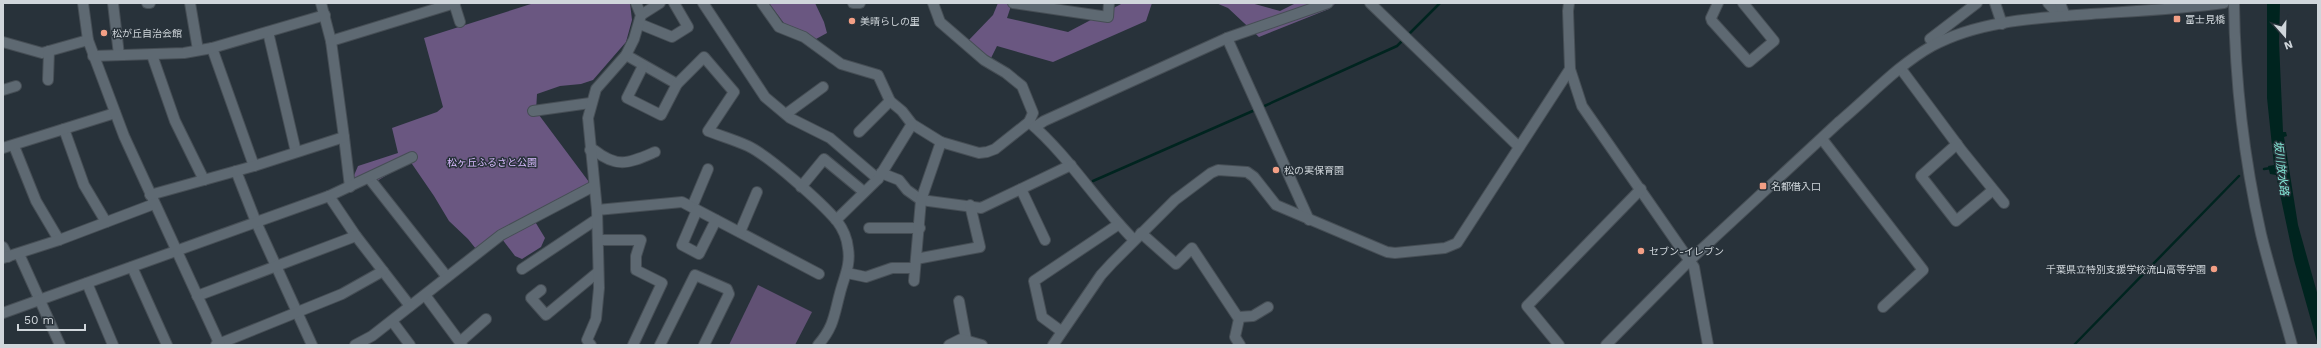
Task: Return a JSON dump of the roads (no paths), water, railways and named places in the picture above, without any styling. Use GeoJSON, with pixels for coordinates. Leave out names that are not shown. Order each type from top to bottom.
{"type":"FeatureCollection","features":[{"type":"Feature","properties":{"kind":"street"},"geometry":{"type":"LineString","coordinates":[[83,3],[88,40],[115,112],[152,199],[218,345],[342,294],[383,272]]}},
{"type":"Feature","properties":{"kind":"street"},"geometry":{"type":"LineString","coordinates":[[113,3],[119,55]]}},
{"type":"Feature","properties":{"kind":"street"},"geometry":{"type":"LineString","coordinates":[[190,3],[198,50]]}},
{"type":"Feature","properties":{"kind":"street"},"geometry":{"type":"LineString","coordinates":[[321,3],[331,41],[350,187]]}},
{"type":"Feature","properties":{"kind":"street"},"geometry":{"type":"LineString","coordinates":[[331,41],[454,3],[460,22]]}},
{"type":"Feature","properties":{"kind":"street"},"geometry":{"type":"LineString","coordinates":[[636,3],[640,20],[672,37],[688,27],[674,3]]}},
{"type":"Feature","properties":{"kind":"street"},"geometry":{"type":"LineString","coordinates":[[588,343],[596,319],[598,305],[597,214],[590,150],[588,118],[590,103],[596,89],[626,55],[640,20],[660,3]]}},
{"type":"Feature","properties":{"kind":"street"},"geometry":{"type":"LineString","coordinates":[[703,3],[765,97],[786,114],[830,138],[879,176],[899,180],[907,190],[921,200],[970,205],[981,208],[1071,165]]}},
{"type":"Feature","properties":{"kind":"street"},"geometry":{"type":"LineString","coordinates":[[762,3],[779,27],[804,37],[823,49],[841,64],[878,75],[890,101],[902,110],[912,124],[941,142],[979,153],[995,149],[1032,125],[1044,121],[1227,38],[1328,3]]}},
{"type":"Feature","properties":{"kind":"street"},"geometry":{"type":"LineString","coordinates":[[853,3],[860,3]]}},
{"type":"Feature","properties":{"kind":"street"},"geometry":{"type":"LineString","coordinates":[[934,3],[940,22],[984,60],[1006,73],[1022,86],[1033,113],[1032,125],[1071,165],[1119,224],[1176,264],[1192,248],[1239,317],[1236,337],[1240,345]]}},
{"type":"Feature","properties":{"kind":"street"},"geometry":{"type":"LineString","coordinates":[[1013,3],[1108,17],[1109,3]]}},
{"type":"Feature","properties":{"kind":"street"},"geometry":{"type":"LineString","coordinates":[[1370,3],[1401,31],[1519,147]]}},
{"type":"Feature","properties":{"kind":"street"},"geometry":{"type":"LineString","coordinates":[[1569,3],[1570,69],[1582,106],[1694,267],[1708,345]]}},
{"type":"Feature","properties":{"kind":"street"},"geometry":{"type":"LineString","coordinates":[[1718,3],[1711,18],[1712,21],[1750,62],[1774,41],[1743,3]]}},
{"type":"Feature","properties":{"kind":"street"},"geometry":{"type":"LineString","coordinates":[[1930,39],[1977,3]]}},
{"type":"Feature","properties":{"kind":"street"},"geometry":{"type":"LineString","coordinates":[[1995,3],[2002,24]]}},
{"type":"Feature","properties":{"kind":"street"},"geometry":{"type":"LineString","coordinates":[[2048,3],[2063,16]]}},
{"type":"Feature","properties":{"kind":"street"},"geometry":{"type":"LineString","coordinates":[[2060,3],[2063,16]]}},
{"type":"Feature","properties":{"kind":"street"},"geometry":{"type":"LineString","coordinates":[[1606,345],[1690,260],[1839,122],[1901,69],[1933,46],[1959,35],[2002,24],[2063,16],[2160,10],[2224,3]]}},
{"type":"Feature","properties":{"kind":"street"},"geometry":{"type":"LineString","coordinates":[[2234,3],[2239,84],[2250,181],[2262,236],[2292,345]]}},
{"type":"Feature","properties":{"kind":"street"},"geometry":{"type":"LineString","coordinates":[[94,56],[152,54],[212,48],[325,15]]}},
{"type":"Feature","properties":{"kind":"street"},"geometry":{"type":"LineString","coordinates":[[268,32],[296,152]]}},
{"type":"Feature","properties":{"kind":"street"},"geometry":{"type":"LineString","coordinates":[[1227,38],[1255,97],[1260,113],[1309,220]]}},
{"type":"Feature","properties":{"kind":"street"},"geometry":{"type":"LineString","coordinates":[[3,42],[42,53],[88,40]]}},
{"type":"Feature","properties":{"kind":"street"},"geometry":{"type":"LineString","coordinates":[[212,48],[254,166]]}},
{"type":"Feature","properties":{"kind":"street"},"geometry":{"type":"LineString","coordinates":[[48,80],[49,51]]}},
{"type":"Feature","properties":{"kind":"street"},"geometry":{"type":"LineString","coordinates":[[152,54],[175,121],[204,180]]}},
{"type":"Feature","properties":{"kind":"street"},"geometry":{"type":"LineString","coordinates":[[626,55],[643,66],[678,84]]}},
{"type":"Feature","properties":{"kind":"street"},"geometry":{"type":"LineString","coordinates":[[643,66],[627,98],[661,115],[678,84],[704,57],[734,92],[708,131],[749,147],[801,187],[836,220],[843,231],[849,249],[847,272],[839,294],[836,315],[828,334],[818,345]]}},
{"type":"Feature","properties":{"kind":"street"},"geometry":{"type":"LineString","coordinates":[[1053,345],[1061,331],[1101,275],[1137,236],[1175,200],[1211,173],[1218,170],[1247,172],[1258,181],[1276,205],[1387,252],[1445,248],[1460,240],[1570,69]]}},
{"type":"Feature","properties":{"kind":"street"},"geometry":{"type":"LineString","coordinates":[[1901,69],[1956,144],[2004,203]]}},
{"type":"Feature","properties":{"kind":"street"},"geometry":{"type":"LineString","coordinates":[[3,90],[16,86]]}},
{"type":"Feature","properties":{"kind":"street"},"geometry":{"type":"LineString","coordinates":[[786,114],[823,87]]}},
{"type":"Feature","properties":{"kind":"street"},"geometry":{"type":"LineString","coordinates":[[858,132],[890,101]]}},
{"type":"Feature","properties":{"kind":"street"},"geometry":{"type":"LineString","coordinates":[[533,111],[590,103]]}},
{"type":"Feature","properties":{"kind":"street"},"geometry":{"type":"LineString","coordinates":[[3,148],[14,146],[115,112]]}},
{"type":"Feature","properties":{"kind":"street"},"geometry":{"type":"LineString","coordinates":[[836,220],[879,176],[912,124]]}},
{"type":"Feature","properties":{"kind":"street"},"geometry":{"type":"LineString","coordinates":[[64,129],[84,185],[106,222]]}},
{"type":"Feature","properties":{"kind":"street"},"geometry":{"type":"LineString","coordinates":[[3,247],[6,258],[19,254],[106,222],[152,199],[204,180],[254,166],[344,137]]}},
{"type":"Feature","properties":{"kind":"street"},"geometry":{"type":"LineString","coordinates":[[1822,139],[1923,270],[1883,307]]}},
{"type":"Feature","properties":{"kind":"street"},"geometry":{"type":"LineString","coordinates":[[914,281],[920,228],[921,200],[941,142]]}},
{"type":"Feature","properties":{"kind":"street"},"geometry":{"type":"LineString","coordinates":[[1956,144],[1921,176],[1953,217],[1956,220],[1993,190]]}},
{"type":"Feature","properties":{"kind":"street"},"geometry":{"type":"LineString","coordinates":[[14,146],[36,201],[59,240]]}},
{"type":"Feature","properties":{"kind":"street"},"geometry":{"type":"LineString","coordinates":[[590,150],[594,150],[614,162],[625,163],[655,152]]}},
{"type":"Feature","properties":{"kind":"street"},"geometry":{"type":"LineString","coordinates":[[3,313],[329,196],[412,157]]}},
{"type":"Feature","properties":{"kind":"street"},"geometry":{"type":"LineString","coordinates":[[801,187],[824,158],[864,192]]}},
{"type":"Feature","properties":{"kind":"street"},"geometry":{"type":"LineString","coordinates":[[708,169],[682,245],[699,254],[716,220]]}},
{"type":"Feature","properties":{"kind":"street"},"geometry":{"type":"LineString","coordinates":[[236,171],[256,222],[312,345]]}},
{"type":"Feature","properties":{"kind":"street"},"geometry":{"type":"LineString","coordinates":[[369,178],[447,277]]}},
{"type":"Feature","properties":{"kind":"street"},"geometry":{"type":"LineString","coordinates":[[356,345],[372,336],[392,321],[501,235],[594,186]]}},
{"type":"Feature","properties":{"kind":"street"},"geometry":{"type":"LineString","coordinates":[[1021,189],[1045,240]]}},
{"type":"Feature","properties":{"kind":"street"},"geometry":{"type":"LineString","coordinates":[[1559,345],[1527,306],[1641,189]]}},
{"type":"Feature","properties":{"kind":"street"},"geometry":{"type":"LineString","coordinates":[[740,232],[757,192]]}},
{"type":"Feature","properties":{"kind":"street"},"geometry":{"type":"LineString","coordinates":[[329,196],[356,236],[410,306]]}},
{"type":"Feature","properties":{"kind":"street"},"geometry":{"type":"LineString","coordinates":[[522,268],[597,214],[682,202],[819,274]]}},
{"type":"Feature","properties":{"kind":"street"},"geometry":{"type":"LineString","coordinates":[[847,272],[866,277],[892,268],[980,247],[970,205]]}},
{"type":"Feature","properties":{"kind":"street"},"geometry":{"type":"LineString","coordinates":[[1061,331],[1042,317],[1034,281],[1119,224]]}},
{"type":"Feature","properties":{"kind":"street"},"geometry":{"type":"LineString","coordinates":[[869,228],[920,228]]}},
{"type":"Feature","properties":{"kind":"street"},"geometry":{"type":"LineString","coordinates":[[197,296],[356,236]]}},
{"type":"Feature","properties":{"kind":"street"},"geometry":{"type":"LineString","coordinates":[[598,240],[641,240],[636,256],[636,270],[662,283],[633,345]]}},
{"type":"Feature","properties":{"kind":"street"},"geometry":{"type":"LineString","coordinates":[[19,254],[60,345]]}},
{"type":"Feature","properties":{"kind":"street"},"geometry":{"type":"LineString","coordinates":[[132,267],[168,345]]}},
{"type":"Feature","properties":{"kind":"street"},"geometry":{"type":"LineString","coordinates":[[541,290],[531,298],[546,315],[598,272]]}},
{"type":"Feature","properties":{"kind":"street"},"geometry":{"type":"LineString","coordinates":[[660,345],[695,275],[727,289],[729,294],[704,345]]}},
{"type":"Feature","properties":{"kind":"street"},"geometry":{"type":"LineString","coordinates":[[87,283],[113,345]]}},
{"type":"Feature","properties":{"kind":"street"},"geometry":{"type":"LineString","coordinates":[[425,295],[461,344],[486,319]]}},
{"type":"Feature","properties":{"kind":"street"},"geometry":{"type":"LineString","coordinates":[[959,301],[966,339]]}},
{"type":"Feature","properties":{"kind":"street"},"geometry":{"type":"LineString","coordinates":[[1239,317],[1253,316],[1268,307]]}},
{"type":"Feature","properties":{"kind":"street"},"geometry":{"type":"LineString","coordinates":[[392,321],[410,345]]}},
{"type":"Feature","properties":{"kind":"street"},"geometry":{"type":"LineString","coordinates":[[949,345],[961,339],[966,339],[982,345]]}},
{"type":"Feature","properties":{"kind":"water","name":"坂川放水路"},"geometry":{"type":"Polygon","coordinates":[[[2267,3],[2280,3],[2279,42],[2283,132],[2286,132],[2287,136],[2284,137],[2298,225],[2318,296],[2318,345],[2294,260],[2276,175],[2270,174],[2268,166],[2274,165],[2267,98],[2267,3]]]}},
{"type":"Feature","properties":{"kind":"waterway"},"geometry":{"type":"LineString","coordinates":[[1407,36],[1440,3]]}},
{"type":"Feature","properties":{"kind":"waterway"},"geometry":{"type":"LineString","coordinates":[[1260,108],[1397,46],[1403,40]]}},
{"type":"Feature","properties":{"kind":"waterway"},"geometry":{"type":"LineString","coordinates":[[1093,181],[1255,110]]}},
{"type":"Feature","properties":{"kind":"waterway","name":"坂川放水路"},"geometry":{"type":"LineString","coordinates":[[2264,169],[2271,168]]}},
{"type":"Feature","properties":{"kind":"waterway"},"geometry":{"type":"LineString","coordinates":[[2074,345],[2239,176]]}},
{"type":"Feature","properties":{"kind":"place","name":"富士見橋"},"geometry":{"type":"Point","coordinates":[2177,19]}},
{"type":"Feature","properties":{"kind":"place","name":"美晴らしの里"},"geometry":{"type":"Point","coordinates":[852,21]}},
{"type":"Feature","properties":{"kind":"place","name":"松が丘自治会館"},"geometry":{"type":"Point","coordinates":[104,33]}},
{"type":"Feature","properties":{"kind":"place","name":"松の実保育園"},"geometry":{"type":"Point","coordinates":[1276,170]}},
{"type":"Feature","properties":{"kind":"place","name":"名都借入口"},"geometry":{"type":"Point","coordinates":[1763,186]}},
{"type":"Feature","properties":{"kind":"place","name":"セブン-イレブン"},"geometry":{"type":"Point","coordinates":[1641,251]}},
{"type":"Feature","properties":{"kind":"place","name":"千葉県立特別支援学校流山高等学園"},"geometry":{"type":"Point","coordinates":[2214,269]}},
{"type":"Feature","properties":{"kind":"park label","name":"松ヶ丘ふるさと公園"},"geometry":{"type":"Point","coordinates":[492,162]}}]}
